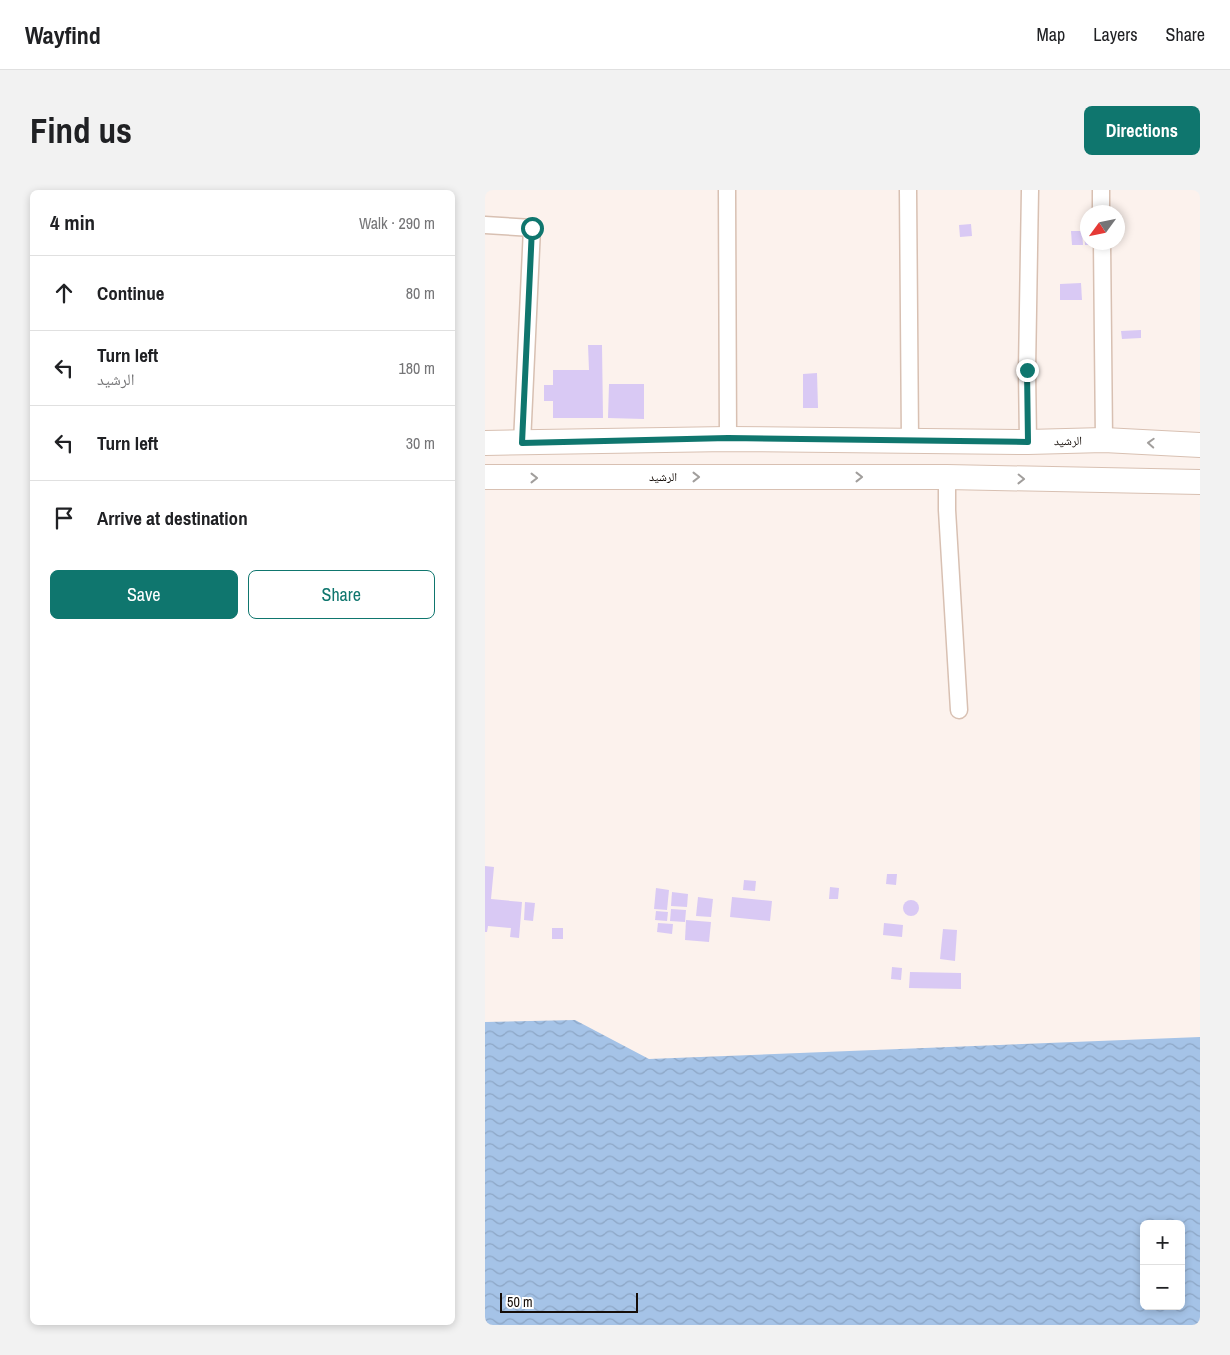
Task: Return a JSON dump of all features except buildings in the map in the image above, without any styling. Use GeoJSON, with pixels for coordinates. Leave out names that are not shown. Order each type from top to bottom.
{"type":"FeatureCollection","features":[{"type":"Feature","properties":{"kind":"main road","name":"الرشيد"},"geometry":{"type":"LineString","coordinates":[[485,443],[728,438],[1028,442],[1104,440],[1200,445]]}},
{"type":"Feature","properties":{"kind":"main road","name":"الرشيد"},"geometry":{"type":"LineString","coordinates":[[485,477],[947,477],[1200,482]]}},
{"type":"Feature","properties":{"kind":"street"},"geometry":{"type":"LineString","coordinates":[[727,190],[728,438]]}},
{"type":"Feature","properties":{"kind":"street"},"geometry":{"type":"LineString","coordinates":[[908,190],[910,441]]}},
{"type":"Feature","properties":{"kind":"street"},"geometry":{"type":"LineString","coordinates":[[1028,442],[1027,370],[1031,190]]}},
{"type":"Feature","properties":{"kind":"street"},"geometry":{"type":"LineString","coordinates":[[1101,190],[1101,205]]}},
{"type":"Feature","properties":{"kind":"street"},"geometry":{"type":"LineString","coordinates":[[485,225],[532,228],[522,443]]}},
{"type":"Feature","properties":{"kind":"street"},"geometry":{"type":"LineString","coordinates":[[1102,250],[1104,440]]}},
{"type":"Feature","properties":{"kind":"street"},"geometry":{"type":"LineString","coordinates":[[947,477],[947,510],[959,710]]}},
{"type":"Feature","properties":{"kind":"water"},"geometry":{"type":"Polygon","coordinates":[[[575,1020],[649,1059],[1200,1037],[1200,1325],[485,1325],[485,1022],[575,1020]]]}},
{"type":"Feature","properties":{"kind":"route"},"geometry":{"type":"LineString","coordinates":[[532,228],[522,443],[728,438],[1028,442],[1027,370]]}}]}
